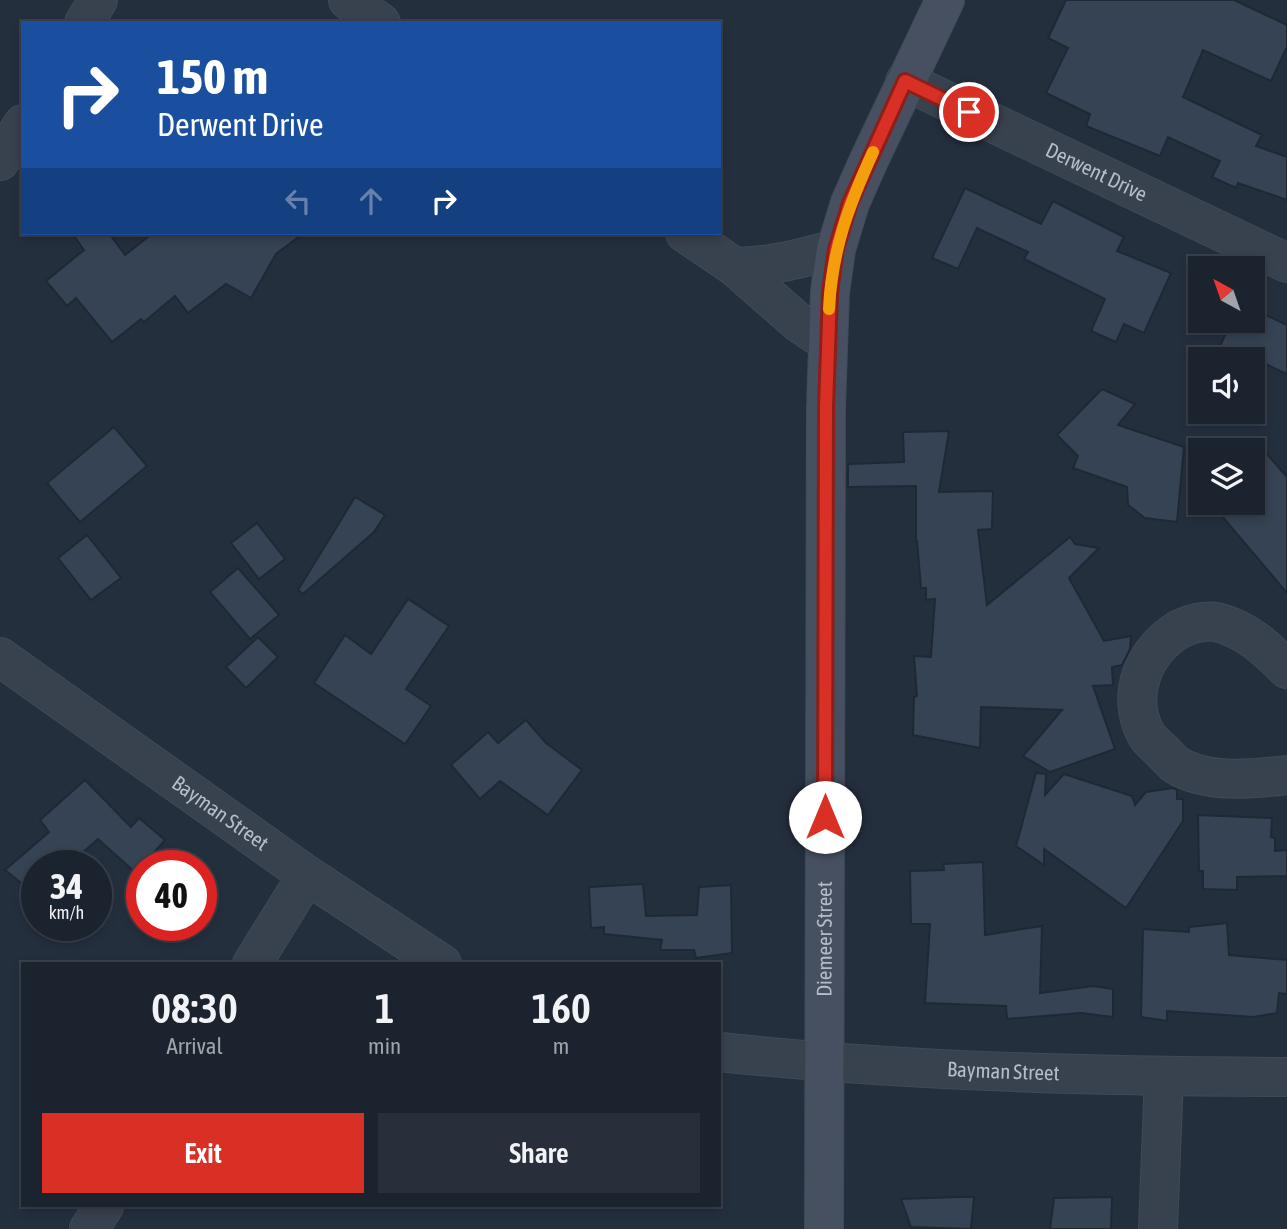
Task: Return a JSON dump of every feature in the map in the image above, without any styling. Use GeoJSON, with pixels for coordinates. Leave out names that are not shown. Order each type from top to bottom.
{"type":"FeatureCollection","features":[{"type":"Feature","properties":{"kind":"street"},"geometry":{"type":"LineString","coordinates":[[86,21],[98,0]]}},
{"type":"Feature","properties":{"kind":"street"},"geometry":{"type":"LineString","coordinates":[[348,0],[378,21]]}},
{"type":"Feature","properties":{"kind":"street","name":"Diemeer Street"},"geometry":{"type":"LineString","coordinates":[[824,1229],[827,342],[830,292],[836,249],[850,203],[945,0]]}},
{"type":"Feature","properties":{"kind":"street","name":"Derwent Drive"},"geometry":{"type":"LineString","coordinates":[[905,81],[1287,263]]}},
{"type":"Feature","properties":{"kind":"street"},"geometry":{"type":"LineString","coordinates":[[0,161],[21,127]]}},
{"type":"Feature","properties":{"kind":"street"},"geometry":{"type":"LineString","coordinates":[[688,235],[735,267],[799,323],[827,342]]}},
{"type":"Feature","properties":{"kind":"street"},"geometry":{"type":"LineString","coordinates":[[735,267],[786,262],[836,249]]}},
{"type":"Feature","properties":{"kind":"street"},"geometry":{"type":"LineString","coordinates":[[1287,669],[1263,645],[1241,631],[1214,621],[1189,624],[1164,639],[1147,659],[1138,687],[1138,707],[1147,736],[1175,765],[1200,774],[1246,779],[1287,775]]}},
{"type":"Feature","properties":{"kind":"street","name":"Bayman Street"},"geometry":{"type":"LineString","coordinates":[[0,657],[307,875],[439,962]]}},
{"type":"Feature","properties":{"kind":"street"},"geometry":{"type":"LineString","coordinates":[[253,962],[307,875]]}},
{"type":"Feature","properties":{"kind":"street","name":"Bayman Street"},"geometry":{"type":"LineString","coordinates":[[721,1052],[888,1068],[1287,1077]]}},
{"type":"Feature","properties":{"kind":"street"},"geometry":{"type":"LineString","coordinates":[[1158,1229],[1164,1076]]}},
{"type":"Feature","properties":{"kind":"street"},"geometry":{"type":"LineString","coordinates":[[89,1229],[103,1207]]}},
{"type":"Feature","properties":{"kind":"building"},"geometry":{"type":"Polygon","coordinates":[[[1066,0],[1234,0],[1287,25],[1287,47],[1271,81],[1203,50],[1183,97],[1262,135],[1256,146],[1287,157],[1287,200],[1238,183],[1236,188],[1212,177],[1220,161],[1168,137],[1160,156],[1086,126],[1090,114],[1046,93],[1068,48],[1048,38],[1066,0]]]}},
{"type":"Feature","properties":{"kind":"building"},"geometry":{"type":"Polygon","coordinates":[[[965,188],[1041,224],[1053,201],[1124,237],[1117,251],[1171,273],[1144,333],[1124,324],[1116,342],[1091,331],[1105,299],[1024,259],[1028,252],[977,228],[958,269],[932,258],[965,188]]]}},
{"type":"Feature","properties":{"kind":"building"},"geometry":{"type":"Polygon","coordinates":[[[73,235],[110,235],[125,255],[150,235],[301,235],[276,254],[251,298],[226,284],[188,313],[175,296],[144,322],[141,319],[112,342],[76,298],[67,306],[46,281],[84,250],[73,235]]]}},
{"type":"Feature","properties":{"kind":"building"},"geometry":{"type":"Polygon","coordinates":[[[1265,315],[1287,325],[1287,374],[1265,364],[1265,347],[1220,347],[1226,333],[1265,333],[1265,315]]]}},
{"type":"Feature","properties":{"kind":"building"},"geometry":{"type":"Polygon","coordinates":[[[1102,389],[1135,404],[1118,425],[1184,447],[1177,522],[1145,518],[1128,505],[1127,487],[1073,468],[1078,456],[1057,435],[1102,389]]]}},
{"type":"Feature","properties":{"kind":"building"},"geometry":{"type":"Polygon","coordinates":[[[114,427],[147,466],[80,522],[47,483],[114,427]]]}},
{"type":"Feature","properties":{"kind":"building"},"geometry":{"type":"Polygon","coordinates":[[[949,431],[939,492],[993,491],[992,529],[978,530],[987,605],[1070,537],[1075,544],[1099,548],[1069,578],[1104,641],[1131,636],[1130,649],[1122,665],[1112,667],[1113,685],[1093,686],[1115,749],[1050,772],[1023,756],[1062,710],[981,707],[980,748],[913,735],[914,697],[917,696],[914,656],[931,657],[935,599],[926,600],[926,588],[921,588],[916,541],[916,486],[848,487],[848,464],[904,462],[903,432],[949,431]]]}},
{"type":"Feature","properties":{"kind":"building"},"geometry":{"type":"Polygon","coordinates":[[[1265,452],[1287,477],[1287,593],[1221,515],[1265,515],[1265,452]]]}},
{"type":"Feature","properties":{"kind":"building"},"geometry":{"type":"Polygon","coordinates":[[[355,497],[385,515],[374,532],[303,594],[298,590],[355,497]]]}},
{"type":"Feature","properties":{"kind":"building"},"geometry":{"type":"Polygon","coordinates":[[[257,523],[285,559],[259,579],[231,543],[257,523]]]}},
{"type":"Feature","properties":{"kind":"building"},"geometry":{"type":"Polygon","coordinates":[[[87,535],[121,578],[91,600],[58,558],[87,535]]]}},
{"type":"Feature","properties":{"kind":"building"},"geometry":{"type":"Polygon","coordinates":[[[238,568],[279,615],[250,639],[210,592],[238,568]]]}},
{"type":"Feature","properties":{"kind":"building"},"geometry":{"type":"Polygon","coordinates":[[[408,599],[449,626],[406,689],[431,706],[405,744],[314,683],[345,635],[371,654],[408,599]]]}},
{"type":"Feature","properties":{"kind":"building"},"geometry":{"type":"Polygon","coordinates":[[[258,637],[278,657],[246,688],[226,667],[258,637]]]}},
{"type":"Feature","properties":{"kind":"building"},"geometry":{"type":"Polygon","coordinates":[[[526,720],[546,743],[582,770],[548,815],[500,781],[480,799],[451,765],[488,732],[498,743],[526,720]]]}},
{"type":"Feature","properties":{"kind":"building"},"geometry":{"type":"Polygon","coordinates":[[[1036,773],[1046,774],[1045,795],[1064,774],[1132,796],[1135,805],[1146,792],[1173,788],[1177,790],[1177,799],[1183,799],[1183,821],[1126,908],[1044,849],[1044,865],[1016,846],[1036,773]]]}},
{"type":"Feature","properties":{"kind":"building"},"geometry":{"type":"Polygon","coordinates":[[[85,780],[131,827],[139,818],[165,840],[156,850],[126,850],[126,864],[98,839],[85,850],[28,850],[49,832],[40,820],[85,780]]]}},
{"type":"Feature","properties":{"kind":"building"},"geometry":{"type":"Polygon","coordinates":[[[1198,815],[1272,818],[1271,837],[1275,838],[1275,851],[1287,850],[1287,876],[1237,877],[1237,890],[1203,889],[1203,871],[1199,871],[1198,815]]]}},
{"type":"Feature","properties":{"kind":"building"},"geometry":{"type":"Polygon","coordinates":[[[21,856],[21,883],[5,870],[21,856]]]}},
{"type":"Feature","properties":{"kind":"building"},"geometry":{"type":"Polygon","coordinates":[[[983,862],[985,935],[1042,926],[1040,993],[1093,986],[1113,989],[1113,1017],[1081,1013],[1007,1019],[1006,1006],[925,1003],[930,924],[911,924],[910,871],[944,870],[943,864],[983,862]]]}},
{"type":"Feature","properties":{"kind":"building"},"geometry":{"type":"Polygon","coordinates":[[[643,884],[646,916],[697,915],[699,887],[731,885],[732,953],[696,958],[694,950],[660,950],[662,940],[604,934],[604,927],[591,928],[589,887],[643,884]]]}},
{"type":"Feature","properties":{"kind":"building"},"geometry":{"type":"Polygon","coordinates":[[[1227,923],[1229,955],[1287,960],[1287,994],[1279,993],[1277,1013],[1254,1017],[1167,1011],[1167,1021],[1141,1017],[1143,929],[1189,932],[1189,927],[1227,923]]]}},
{"type":"Feature","properties":{"kind":"building"},"geometry":{"type":"Polygon","coordinates":[[[974,1197],[971,1229],[911,1227],[901,1199],[974,1197]]]}},
{"type":"Feature","properties":{"kind":"building"},"geometry":{"type":"Polygon","coordinates":[[[1112,1197],[1111,1229],[1050,1229],[1054,1198],[1112,1197]]]}},
{"type":"Feature","properties":{"kind":"slow traffic"},"geometry":{"type":"LineString","coordinates":[[829,309],[836,249],[850,203],[873,152]]}},
{"type":"Feature","properties":{"kind":"route"},"geometry":{"type":"LineString","coordinates":[[825,817],[827,342],[836,249],[850,203],[905,81],[969,112]]}}]}
